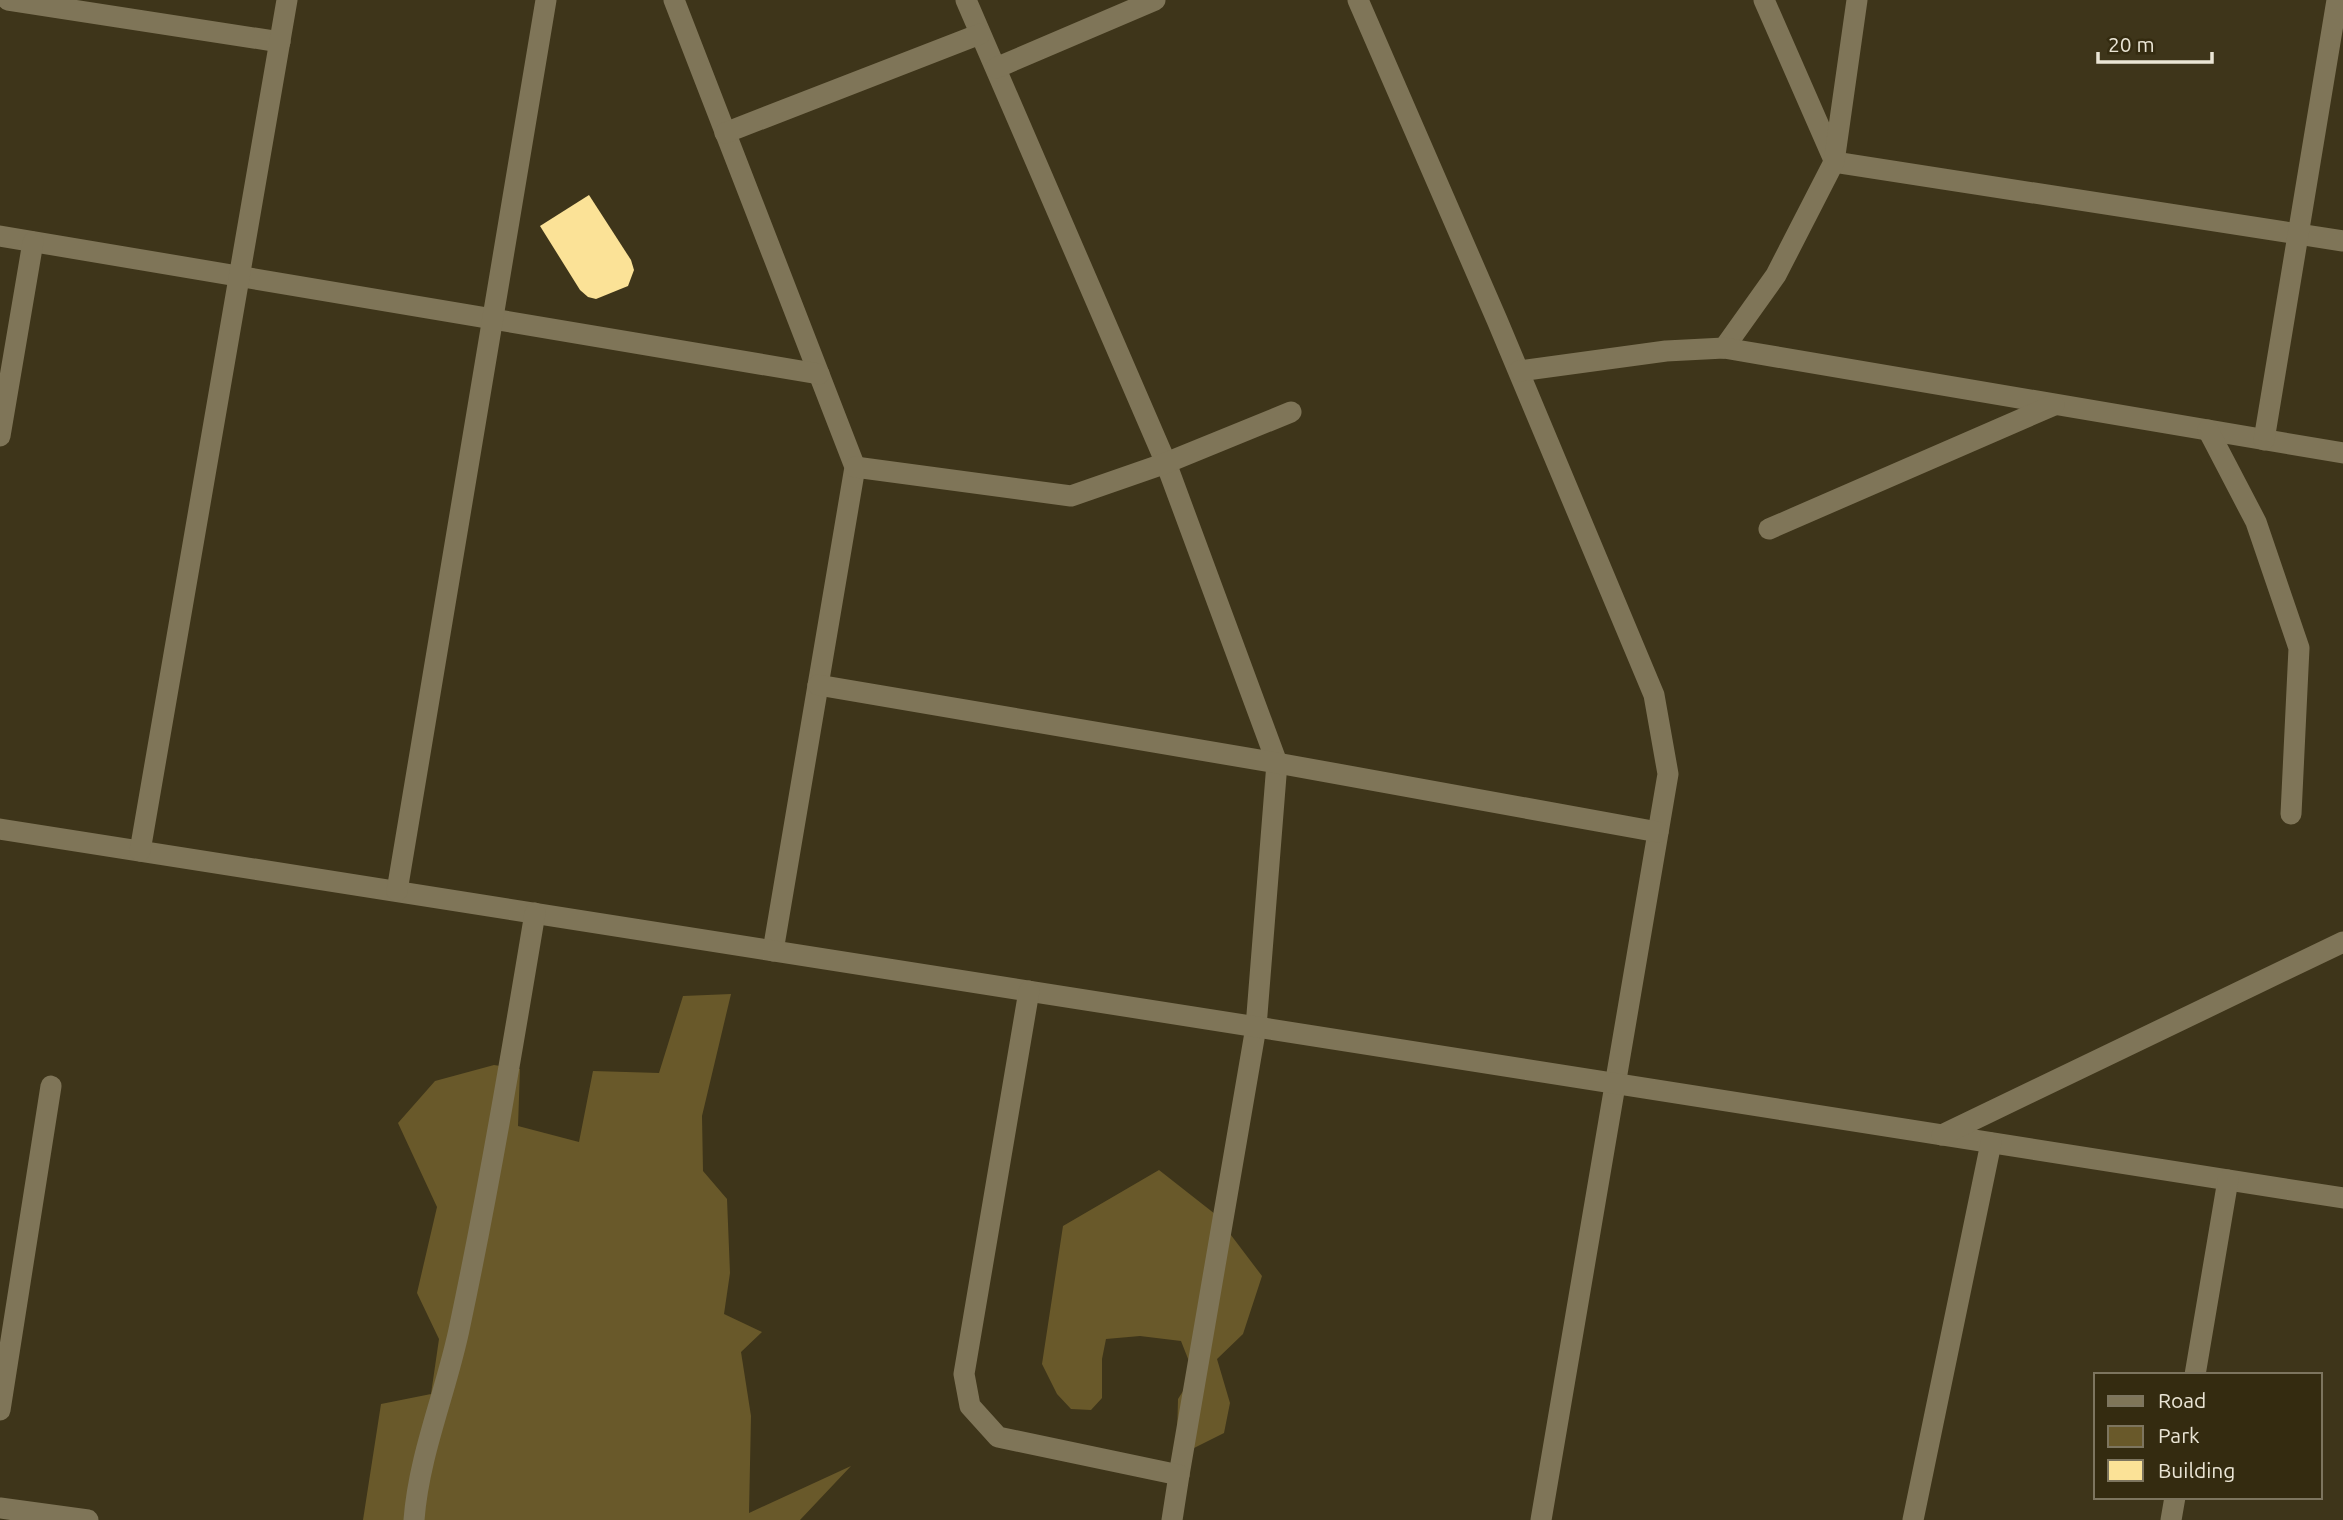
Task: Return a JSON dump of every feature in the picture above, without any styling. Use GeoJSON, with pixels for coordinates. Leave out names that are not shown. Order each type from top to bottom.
{"type":"FeatureCollection","features":[{"type":"Feature","properties":{"kind":"street"},"geometry":{"type":"LineString","coordinates":[[8,0],[280,42]]}},
{"type":"Feature","properties":{"kind":"street"},"geometry":{"type":"LineString","coordinates":[[140,851],[287,0]]}},
{"type":"Feature","properties":{"kind":"street"},"geometry":{"type":"LineString","coordinates":[[397,891],[546,0]]}},
{"type":"Feature","properties":{"kind":"street"},"geometry":{"type":"LineString","coordinates":[[674,0],[855,467],[772,951]]}},
{"type":"Feature","properties":{"kind":"street"},"geometry":{"type":"LineString","coordinates":[[966,0],[1166,463],[1277,763],[1256,1027],[1172,1520]]}},
{"type":"Feature","properties":{"kind":"street"},"geometry":{"type":"LineString","coordinates":[[996,68],[1156,0]]}},
{"type":"Feature","properties":{"kind":"street"},"geometry":{"type":"LineString","coordinates":[[1358,0],[1654,695],[1668,774],[1541,1520]]}},
{"type":"Feature","properties":{"kind":"street"},"geometry":{"type":"LineString","coordinates":[[1764,0],[1834,162]]}},
{"type":"Feature","properties":{"kind":"street"},"geometry":{"type":"LineString","coordinates":[[1724,348],[1776,275],[1834,162],[1857,0]]}},
{"type":"Feature","properties":{"kind":"street"},"geometry":{"type":"LineString","coordinates":[[2264,440],[2338,27],[2337,0]]}},
{"type":"Feature","properties":{"kind":"street"},"geometry":{"type":"LineString","coordinates":[[725,133],[980,34]]}},
{"type":"Feature","properties":{"kind":"street"},"geometry":{"type":"LineString","coordinates":[[1834,162],[2343,241]]}},
{"type":"Feature","properties":{"kind":"street"},"geometry":{"type":"LineString","coordinates":[[0,236],[819,374]]}},
{"type":"Feature","properties":{"kind":"street"},"geometry":{"type":"LineString","coordinates":[[0,436],[33,242]]}},
{"type":"Feature","properties":{"kind":"street"},"geometry":{"type":"LineString","coordinates":[[1518,371],[1665,351],[1724,348],[2343,453]]}},
{"type":"Feature","properties":{"kind":"street"},"geometry":{"type":"LineString","coordinates":[[1769,528],[2054,405]]}},
{"type":"Feature","properties":{"kind":"street"},"geometry":{"type":"LineString","coordinates":[[855,467],[1071,496],[1166,463],[1291,412]]}},
{"type":"Feature","properties":{"kind":"street"},"geometry":{"type":"LineString","coordinates":[[2208,430],[2256,522],[2298,648],[2291,814]]}},
{"type":"Feature","properties":{"kind":"street"},"geometry":{"type":"LineString","coordinates":[[818,685],[1277,763],[1658,832]]}},
{"type":"Feature","properties":{"kind":"street"},"geometry":{"type":"LineString","coordinates":[[0,829],[2343,1198]]}},
{"type":"Feature","properties":{"kind":"street"},"geometry":{"type":"LineString","coordinates":[[414,1520],[416,1487],[457,1341],[486,1205],[535,913]]}},
{"type":"Feature","properties":{"kind":"street"},"geometry":{"type":"LineString","coordinates":[[1942,1135],[2343,942]]}},
{"type":"Feature","properties":{"kind":"street"},"geometry":{"type":"LineString","coordinates":[[1030,991],[964,1374],[970,1406],[998,1437],[1179,1475]]}},
{"type":"Feature","properties":{"kind":"street"},"geometry":{"type":"LineString","coordinates":[[0,1410],[51,1086]]}},
{"type":"Feature","properties":{"kind":"street"},"geometry":{"type":"LineString","coordinates":[[1913,1520],[1991,1143]]}},
{"type":"Feature","properties":{"kind":"street"},"geometry":{"type":"LineString","coordinates":[[2195,1373],[2228,1180]]}},
{"type":"Feature","properties":{"kind":"street"},"geometry":{"type":"LineString","coordinates":[[2171,1520],[2175,1499]]}},
{"type":"Feature","properties":{"kind":"street"},"geometry":{"type":"LineString","coordinates":[[0,1508],[88,1520]]}},
{"type":"Feature","properties":{"kind":"green space"},"geometry":{"type":"Polygon","coordinates":[[[731,994],[702,1116],[703,1171],[727,1199],[730,1273],[724,1314],[762,1332],[741,1352],[751,1416],[749,1513],[851,1466],[800,1520],[363,1520],[381,1404],[431,1394],[439,1339],[417,1293],[437,1207],[398,1123],[435,1081],[494,1065],[520,1069],[518,1126],[579,1142],[593,1071],[659,1073],[683,996],[731,994]]]}},
{"type":"Feature","properties":{"kind":"green space"},"geometry":{"type":"Polygon","coordinates":[[[1159,1170],[1215,1214],[1262,1276],[1243,1334],[1217,1359],[1230,1403],[1224,1433],[1190,1450],[1177,1438],[1178,1399],[1194,1374],[1181,1341],[1140,1336],[1106,1339],[1102,1359],[1102,1398],[1091,1410],[1071,1409],[1057,1394],[1042,1364],[1063,1226],[1159,1170]]]}},
{"type":"Feature","properties":{"kind":"building"},"geometry":{"type":"Polygon","coordinates":[[[589,195],[631,260],[634,270],[628,286],[596,299],[588,297],[580,290],[540,226],[589,195]]]}}]}
